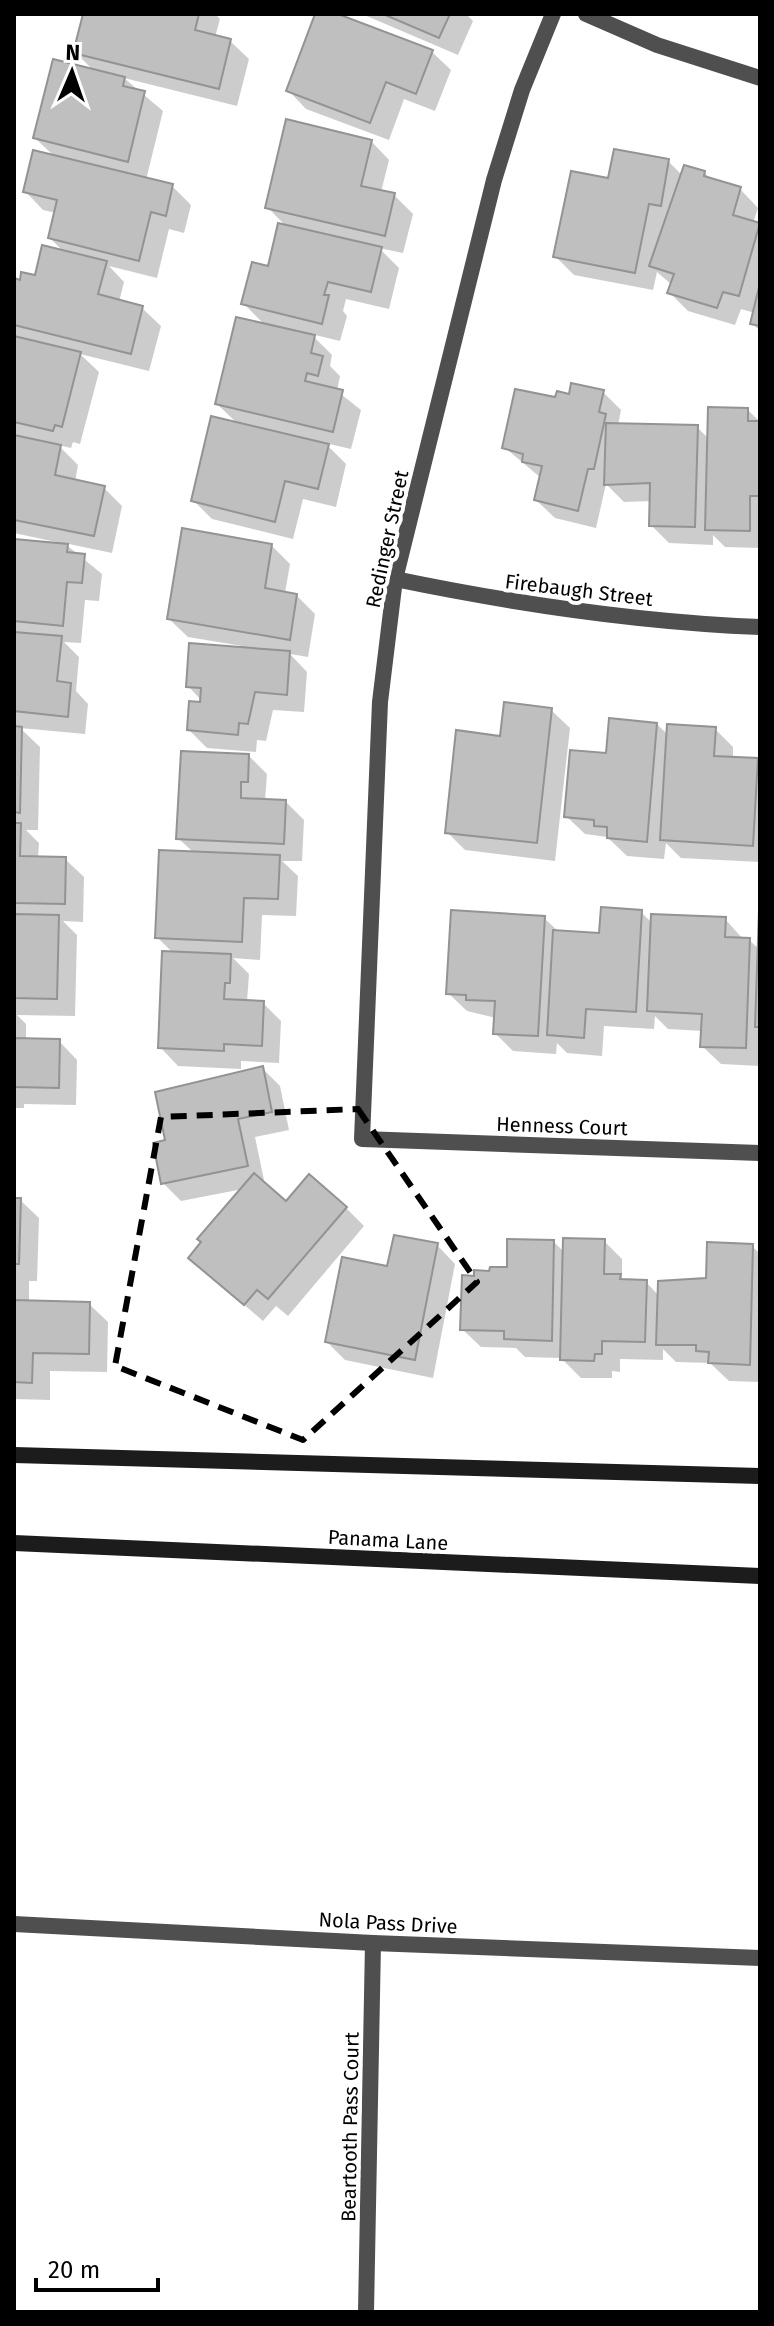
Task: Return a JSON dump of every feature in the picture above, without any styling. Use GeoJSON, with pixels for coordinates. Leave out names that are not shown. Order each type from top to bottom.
{"type":"FeatureCollection","features":[{"type":"Feature","properties":{"kind":"main road"},"geometry":{"type":"LineString","coordinates":[[14,1455],[760,1476]]}},
{"type":"Feature","properties":{"kind":"main road","name":"Panama Lane"},"geometry":{"type":"LineString","coordinates":[[14,1543],[760,1576]]}},
{"type":"Feature","properties":{"kind":"street","name":"Redinger Street"},"geometry":{"type":"LineString","coordinates":[[362,1139],[380,702],[395,579],[494,180],[522,90],[553,14]]}},
{"type":"Feature","properties":{"kind":"street"},"geometry":{"type":"LineString","coordinates":[[586,14],[657,45],[760,78]]}},
{"type":"Feature","properties":{"kind":"street","name":"Firebaugh Street"},"geometry":{"type":"LineString","coordinates":[[395,579],[501,601],[608,616],[760,627]]}},
{"type":"Feature","properties":{"kind":"street","name":"Henness Court"},"geometry":{"type":"LineString","coordinates":[[362,1139],[760,1153]]}},
{"type":"Feature","properties":{"kind":"street","name":"Nola Pass Drive"},"geometry":{"type":"LineString","coordinates":[[14,1924],[373,1943],[760,1958]]}},
{"type":"Feature","properties":{"kind":"street","name":"Beartooth Pass Court"},"geometry":{"type":"LineString","coordinates":[[366,2312],[373,1943]]}},
{"type":"Feature","properties":{"kind":"highlighted area"},"geometry":{"type":"Polygon","coordinates":[[[358,1109],[477,1282],[303,1440],[115,1366],[161,1117],[358,1109]]]}},
{"type":"Feature","properties":{"kind":"building"},"geometry":{"type":"Polygon","coordinates":[[[83,14],[199,14],[195,30],[231,39],[219,89],[73,53],[83,14]]]}},
{"type":"Feature","properties":{"kind":"building"},"geometry":{"type":"Polygon","coordinates":[[[315,14],[338,14],[433,50],[416,94],[386,82],[370,123],[286,91],[315,14]]]}},
{"type":"Feature","properties":{"kind":"building"},"geometry":{"type":"Polygon","coordinates":[[[383,14],[450,14],[439,38],[383,14]]]}},
{"type":"Feature","properties":{"kind":"building"},"geometry":{"type":"Polygon","coordinates":[[[53,59],[125,77],[123,86],[145,91],[128,162],[33,138],[53,59]]]}},
{"type":"Feature","properties":{"kind":"building"},"geometry":{"type":"Polygon","coordinates":[[[286,119],[372,140],[361,186],[395,193],[385,236],[265,208],[286,119]]]}},
{"type":"Feature","properties":{"kind":"building"},"geometry":{"type":"Polygon","coordinates":[[[614,149],[669,159],[661,206],[649,204],[635,273],[553,257],[571,171],[608,178],[614,149]]]}},
{"type":"Feature","properties":{"kind":"building"},"geometry":{"type":"Polygon","coordinates":[[[33,150],[173,184],[166,216],[151,212],[139,261],[48,238],[57,200],[23,192],[33,150]]]}},
{"type":"Feature","properties":{"kind":"building"},"geometry":{"type":"Polygon","coordinates":[[[684,165],[705,171],[704,176],[741,187],[733,215],[760,223],[739,296],[723,292],[717,308],[667,293],[674,274],[649,266],[684,165]]]}},
{"type":"Feature","properties":{"kind":"building"},"geometry":{"type":"Polygon","coordinates":[[[278,223],[382,247],[371,292],[328,282],[324,295],[329,295],[322,324],[241,304],[252,262],[268,266],[278,223]]]}},
{"type":"Feature","properties":{"kind":"building"},"geometry":{"type":"Polygon","coordinates":[[[42,245],[107,261],[98,294],[143,306],[131,354],[14,325],[14,278],[20,280],[21,272],[35,275],[42,245]]]}},
{"type":"Feature","properties":{"kind":"building"},"geometry":{"type":"Polygon","coordinates":[[[760,283],[760,326],[750,324],[760,283]]]}},
{"type":"Feature","properties":{"kind":"building"},"geometry":{"type":"Polygon","coordinates":[[[236,317],[315,335],[311,353],[323,356],[318,376],[307,373],[305,381],[343,390],[333,432],[215,404],[236,317]]]}},
{"type":"Feature","properties":{"kind":"building"},"geometry":{"type":"Polygon","coordinates":[[[14,336],[81,352],[62,427],[55,425],[53,431],[14,422],[14,336]]]}},
{"type":"Feature","properties":{"kind":"building"},"geometry":{"type":"Polygon","coordinates":[[[571,383],[604,390],[599,412],[606,414],[594,469],[588,469],[578,511],[534,500],[542,466],[522,462],[523,454],[502,448],[515,389],[555,397],[557,391],[569,394],[571,383]]]}},
{"type":"Feature","properties":{"kind":"building"},"geometry":{"type":"Polygon","coordinates":[[[708,407],[748,408],[748,421],[759,421],[760,496],[750,496],[750,531],[705,530],[708,407]]]}},
{"type":"Feature","properties":{"kind":"building"},"geometry":{"type":"Polygon","coordinates":[[[211,416],[329,444],[318,489],[285,481],[275,522],[191,501],[211,416]]]}},
{"type":"Feature","properties":{"kind":"building"},"geometry":{"type":"Polygon","coordinates":[[[606,423],[698,425],[695,527],[649,526],[650,483],[604,485],[606,423]]]}},
{"type":"Feature","properties":{"kind":"building"},"geometry":{"type":"Polygon","coordinates":[[[14,435],[61,445],[55,475],[105,486],[94,536],[14,520],[14,435]]]}},
{"type":"Feature","properties":{"kind":"building"},"geometry":{"type":"Polygon","coordinates":[[[182,528],[272,544],[265,588],[297,594],[290,640],[167,619],[182,528]]]}},
{"type":"Feature","properties":{"kind":"building"},"geometry":{"type":"Polygon","coordinates":[[[14,539],[68,544],[67,552],[85,554],[82,583],[67,582],[63,626],[14,621],[14,539]]]}},
{"type":"Feature","properties":{"kind":"building"},"geometry":{"type":"Polygon","coordinates":[[[14,632],[62,636],[57,681],[71,683],[68,717],[14,711],[14,632]]]}},
{"type":"Feature","properties":{"kind":"building"},"geometry":{"type":"Polygon","coordinates":[[[189,643],[290,651],[287,695],[255,692],[248,724],[239,723],[238,735],[187,730],[189,701],[200,702],[201,688],[186,687],[189,643]]]}},
{"type":"Feature","properties":{"kind":"building"},"geometry":{"type":"Polygon","coordinates":[[[504,702],[552,708],[537,843],[445,833],[456,730],[500,736],[504,702]]]}},
{"type":"Feature","properties":{"kind":"building"},"geometry":{"type":"Polygon","coordinates":[[[609,718],[657,723],[647,842],[607,838],[607,827],[594,826],[594,820],[564,817],[570,750],[606,753],[609,718]]]}},
{"type":"Feature","properties":{"kind":"building"},"geometry":{"type":"Polygon","coordinates":[[[667,724],[716,727],[714,756],[758,758],[753,846],[660,840],[667,724]]]}},
{"type":"Feature","properties":{"kind":"building"},"geometry":{"type":"Polygon","coordinates":[[[14,726],[22,727],[20,813],[14,812],[14,726]]]}},
{"type":"Feature","properties":{"kind":"building"},"geometry":{"type":"Polygon","coordinates":[[[181,751],[249,754],[248,782],[241,782],[241,798],[286,800],[284,844],[176,839],[181,751]]]}},
{"type":"Feature","properties":{"kind":"building"},"geometry":{"type":"Polygon","coordinates":[[[14,823],[21,823],[20,856],[66,857],[65,904],[14,903],[14,823]]]}},
{"type":"Feature","properties":{"kind":"building"},"geometry":{"type":"Polygon","coordinates":[[[159,850],[280,855],[278,899],[244,898],[242,942],[155,938],[159,850]]]}},
{"type":"Feature","properties":{"kind":"building"},"geometry":{"type":"Polygon","coordinates":[[[601,907],[642,910],[636,1012],[586,1009],[584,1038],[547,1035],[553,930],[599,933],[601,907]]]}},
{"type":"Feature","properties":{"kind":"building"},"geometry":{"type":"Polygon","coordinates":[[[451,910],[545,916],[538,1036],[493,1034],[495,1001],[466,1000],[466,995],[446,994],[451,910]]]}},
{"type":"Feature","properties":{"kind":"building"},"geometry":{"type":"Polygon","coordinates":[[[759,910],[760,1027],[755,1027],[759,910]]]}},
{"type":"Feature","properties":{"kind":"building"},"geometry":{"type":"Polygon","coordinates":[[[14,914],[59,915],[57,999],[14,998],[14,914]]]}},
{"type":"Feature","properties":{"kind":"building"},"geometry":{"type":"Polygon","coordinates":[[[651,914],[726,917],[725,937],[750,938],[746,1048],[700,1047],[702,1014],[647,1011],[651,914]]]}},
{"type":"Feature","properties":{"kind":"building"},"geometry":{"type":"Polygon","coordinates":[[[162,951],[231,954],[230,983],[225,983],[224,999],[264,1001],[262,1046],[224,1044],[224,1051],[158,1048],[162,951]]]}},
{"type":"Feature","properties":{"kind":"building"},"geometry":{"type":"Polygon","coordinates":[[[14,1038],[60,1039],[59,1088],[14,1087],[14,1038]]]}},
{"type":"Feature","properties":{"kind":"building"},"geometry":{"type":"Polygon","coordinates":[[[263,1066],[272,1112],[238,1119],[248,1166],[161,1184],[153,1143],[165,1140],[155,1092],[263,1066]]]}},
{"type":"Feature","properties":{"kind":"building"},"geometry":{"type":"Polygon","coordinates":[[[254,1173],[286,1201],[309,1174],[347,1207],[268,1299],[257,1290],[244,1305],[188,1258],[201,1242],[197,1239],[254,1173]]]}},
{"type":"Feature","properties":{"kind":"building"},"geometry":{"type":"Polygon","coordinates":[[[14,1198],[21,1198],[19,1264],[14,1264],[14,1198]]]}},
{"type":"Feature","properties":{"kind":"building"},"geometry":{"type":"Polygon","coordinates":[[[394,1235],[438,1243],[415,1360],[325,1342],[342,1257],[387,1266],[394,1235]]]}},
{"type":"Feature","properties":{"kind":"building"},"geometry":{"type":"Polygon","coordinates":[[[563,1238],[605,1239],[604,1274],[621,1274],[620,1279],[647,1280],[645,1342],[602,1341],[602,1354],[595,1354],[594,1361],[560,1360],[563,1238]]]}},
{"type":"Feature","properties":{"kind":"building"},"geometry":{"type":"Polygon","coordinates":[[[507,1239],[554,1240],[552,1341],[504,1339],[504,1331],[460,1330],[462,1275],[474,1276],[474,1270],[507,1267],[507,1239]]]}},
{"type":"Feature","properties":{"kind":"building"},"geometry":{"type":"Polygon","coordinates":[[[707,1242],[753,1244],[750,1365],[708,1363],[709,1352],[696,1351],[696,1345],[656,1345],[658,1281],[706,1278],[707,1242]]]}},
{"type":"Feature","properties":{"kind":"building"},"geometry":{"type":"Polygon","coordinates":[[[14,1300],[90,1302],[89,1354],[33,1353],[32,1383],[14,1382],[14,1300]]]}}]}
